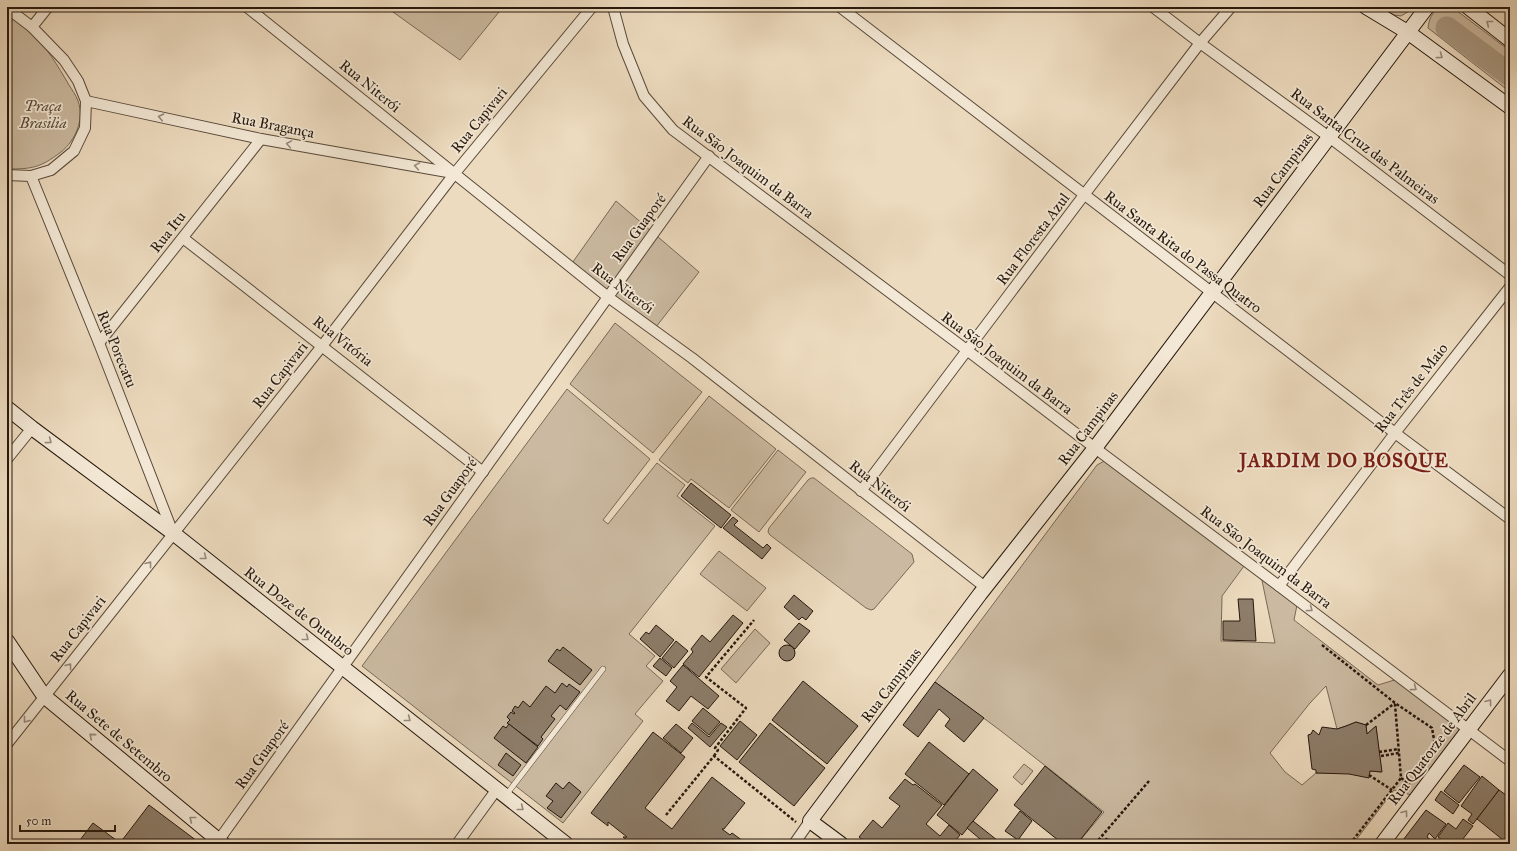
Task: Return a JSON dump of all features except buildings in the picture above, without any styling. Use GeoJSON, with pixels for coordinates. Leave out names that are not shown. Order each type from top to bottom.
{"type":"FeatureCollection","features":[{"type":"Feature","properties":{"kind":"street"},"geometry":{"type":"LineString","coordinates":[[32,27],[48,7]]}},
{"type":"Feature","properties":{"kind":"street","name":"Rua Niterói"},"geometry":{"type":"LineString","coordinates":[[247,7],[608,297],[692,358],[985,587]]}},
{"type":"Feature","properties":{"kind":"street","name":"Rua Capivari"},"geometry":{"type":"LineString","coordinates":[[7,744],[322,346],[455,173],[592,7]]}},
{"type":"Feature","properties":{"kind":"street","name":"Rua São Joaquim da Barra"},"geometry":{"type":"LineString","coordinates":[[613,7],[622,44],[644,96],[673,130],[1510,761]]}},
{"type":"Feature","properties":{"kind":"street","name":"Rua Santa Rita do Passa Quatro"},"geometry":{"type":"LineString","coordinates":[[840,7],[1395,433],[1510,519]]}},
{"type":"Feature","properties":{"kind":"street","name":"Rua Santa Cruz das Palmeiras"},"geometry":{"type":"LineString","coordinates":[[1153,7],[1200,44],[1329,137],[1510,275]]}},
{"type":"Feature","properties":{"kind":"street","name":"Rua Floresta Azul"},"geometry":{"type":"LineString","coordinates":[[861,491],[968,351],[1084,195],[1230,7]]}},
{"type":"Feature","properties":{"kind":"street"},"geometry":{"type":"LineString","coordinates":[[1366,7],[1409,32],[1510,107]]}},
{"type":"Feature","properties":{"kind":"street","name":"Rua Campinas"},"geometry":{"type":"LineString","coordinates":[[794,844],[985,587],[1095,448],[1409,32],[1426,7]]}},
{"type":"Feature","properties":{"kind":"street"},"geometry":{"type":"LineString","coordinates":[[1468,7],[1510,40]]}},
{"type":"Feature","properties":{"kind":"street"},"geometry":{"type":"LineString","coordinates":[[7,8],[32,27],[64,60],[78,80],[86,101],[85,128],[74,151],[51,170],[31,176],[7,174]]}},
{"type":"Feature","properties":{"kind":"street","name":"Rua Bragança"},"geometry":{"type":"LineString","coordinates":[[86,101],[261,139],[455,173]]}},
{"type":"Feature","properties":{"kind":"street","name":"Rua Itu"},"geometry":{"type":"LineString","coordinates":[[99,343],[261,139]]}},
{"type":"Feature","properties":{"kind":"street","name":"Rua Guaporé"},"geometry":{"type":"LineString","coordinates":[[219,843],[343,667],[709,156]]}},
{"type":"Feature","properties":{"kind":"street","name":"Rua Porecatu"},"geometry":{"type":"LineString","coordinates":[[31,176],[99,343],[173,533]]}},
{"type":"Feature","properties":{"kind":"street","name":"Rua Vitória"},"geometry":{"type":"LineString","coordinates":[[183,238],[483,472]]}},
{"type":"Feature","properties":{"kind":"street","name":"Rua Três de Maio"},"geometry":{"type":"LineString","coordinates":[[1279,586],[1395,433],[1510,287]]}},
{"type":"Feature","properties":{"kind":"street","name":"Rua Doze de Outubro"},"geometry":{"type":"LineString","coordinates":[[7,408],[173,533],[566,844]]}},
{"type":"Feature","properties":{"kind":"street"},"geometry":{"type":"LineString","coordinates":[[7,459],[32,428]]}},
{"type":"Feature","properties":{"kind":"street","name":"Rua Sete de Setembro"},"geometry":{"type":"LineString","coordinates":[[7,641],[44,696],[219,843]]}},
{"type":"Feature","properties":{"kind":"street","name":"Rua Quatorze de Abril"},"geometry":{"type":"LineString","coordinates":[[1382,844],[1510,675]]}},
{"type":"Feature","properties":{"kind":"street"},"geometry":{"type":"LineString","coordinates":[[457,844],[501,793]]}},
{"type":"Feature","properties":{"kind":"street"},"geometry":{"type":"LineString","coordinates":[[808,825],[841,844]]}},
{"type":"Feature","properties":{"kind":"lane"},"geometry":{"type":"LineString","coordinates":[[501,793],[603,669]]}},
{"type":"Feature","properties":{"kind":"path"},"geometry":{"type":"LineString","coordinates":[[666,815],[714,756],[718,750],[715,748],[746,708],[706,677],[754,620]]}},
{"type":"Feature","properties":{"kind":"path"},"geometry":{"type":"LineString","coordinates":[[1322,645],[1395,703],[1432,728],[1436,754]]}},
{"type":"Feature","properties":{"kind":"path"},"geometry":{"type":"LineString","coordinates":[[1366,725],[1395,703]]}},
{"type":"Feature","properties":{"kind":"path"},"geometry":{"type":"LineString","coordinates":[[1350,844],[1400,778],[1395,703]]}},
{"type":"Feature","properties":{"kind":"path"},"geometry":{"type":"LineString","coordinates":[[1379,752],[1398,749]]}},
{"type":"Feature","properties":{"kind":"path"},"geometry":{"type":"LineString","coordinates":[[1381,756],[1399,753]]}},
{"type":"Feature","properties":{"kind":"path"},"geometry":{"type":"LineString","coordinates":[[714,756],[808,825]]}},
{"type":"Feature","properties":{"kind":"path"},"geometry":{"type":"LineString","coordinates":[[1369,775],[1392,790]]}},
{"type":"Feature","properties":{"kind":"path"},"geometry":{"type":"LineString","coordinates":[[1400,778],[1412,787]]}},
{"type":"Feature","properties":{"kind":"path"},"geometry":{"type":"LineString","coordinates":[[1095,844],[1149,781]]}},
{"type":"Feature","properties":{"kind":"green space"},"geometry":{"type":"Polygon","coordinates":[[[386,7],[503,7],[460,60],[386,7]]]}},
{"type":"Feature","properties":{"kind":"green space"},"geometry":{"type":"Polygon","coordinates":[[[1380,7],[1413,7],[1401,16],[1394,15],[1380,7]]]}},
{"type":"Feature","properties":{"kind":"green space"},"geometry":{"type":"Polygon","coordinates":[[[1439,7],[1452,7],[1510,51],[1510,92],[1428,28],[1431,16],[1439,7]]]}},
{"type":"Feature","properties":{"kind":"green space","name":"Praça Brasilia"},"geometry":{"type":"Polygon","coordinates":[[[7,15],[28,28],[36,36],[56,63],[75,95],[80,108],[79,122],[71,142],[61,152],[47,161],[30,168],[23,169],[7,169],[7,15]]]}},
{"type":"Feature","properties":{"kind":"green space"},"geometry":{"type":"Polygon","coordinates":[[[616,201],[699,272],[652,332],[570,266],[616,201]]]}},
{"type":"Feature","properties":{"kind":"green space"},"geometry":{"type":"Polygon","coordinates":[[[615,323],[702,392],[653,453],[570,384],[615,323]]]}},
{"type":"Feature","properties":{"kind":"green space"},"geometry":{"type":"Polygon","coordinates":[[[567,389],[650,459],[603,520],[608,524],[657,463],[685,485],[677,496],[715,526],[629,634],[655,656],[646,666],[663,681],[635,714],[643,721],[563,823],[362,666],[567,389]]]}},
{"type":"Feature","properties":{"kind":"green space"},"geometry":{"type":"Polygon","coordinates":[[[709,396],[776,449],[729,508],[691,479],[688,483],[659,460],[709,396]]]}},
{"type":"Feature","properties":{"kind":"green space"},"geometry":{"type":"Polygon","coordinates":[[[778,450],[806,472],[759,532],[731,510],[778,450]]]}},
{"type":"Feature","properties":{"kind":"green space"},"geometry":{"type":"Polygon","coordinates":[[[1106,460],[1247,562],[1222,596],[1221,641],[1275,643],[1260,571],[1298,600],[1294,620],[1378,685],[1401,678],[1458,722],[1462,736],[1418,797],[1394,790],[1353,844],[1120,844],[1106,838],[1102,844],[1077,844],[1104,812],[1001,731],[935,682],[1097,465],[1106,460]],[[1326,686],[1310,703],[1270,753],[1285,772],[1302,785],[1316,773],[1381,772],[1376,726],[1367,734],[1366,725],[1356,722],[1337,729],[1326,686]]]}},
{"type":"Feature","properties":{"kind":"green space"},"geometry":{"type":"Polygon","coordinates":[[[811,478],[814,478],[912,554],[914,562],[874,609],[871,610],[866,608],[768,532],[769,528],[811,478]]]}},
{"type":"Feature","properties":{"kind":"green space"},"geometry":{"type":"Polygon","coordinates":[[[719,551],[766,588],[747,611],[700,574],[719,551]]]}},
{"type":"Feature","properties":{"kind":"green space"},"geometry":{"type":"Polygon","coordinates":[[[755,629],[770,643],[736,683],[721,669],[755,629]]]}},
{"type":"Feature","properties":{"kind":"green space"},"geometry":{"type":"Polygon","coordinates":[[[1024,764],[1033,771],[1022,785],[1013,777],[1024,764]]]}},
{"type":"Feature","properties":{"kind":"waterway"},"geometry":{"type":"LineString","coordinates":[[1447,28],[1510,75]]}},
{"type":"Feature","properties":{"kind":"district","name":"JARDIM DO BOSQUE"},"geometry":{"type":"Point","coordinates":[1344,460]}}]}
